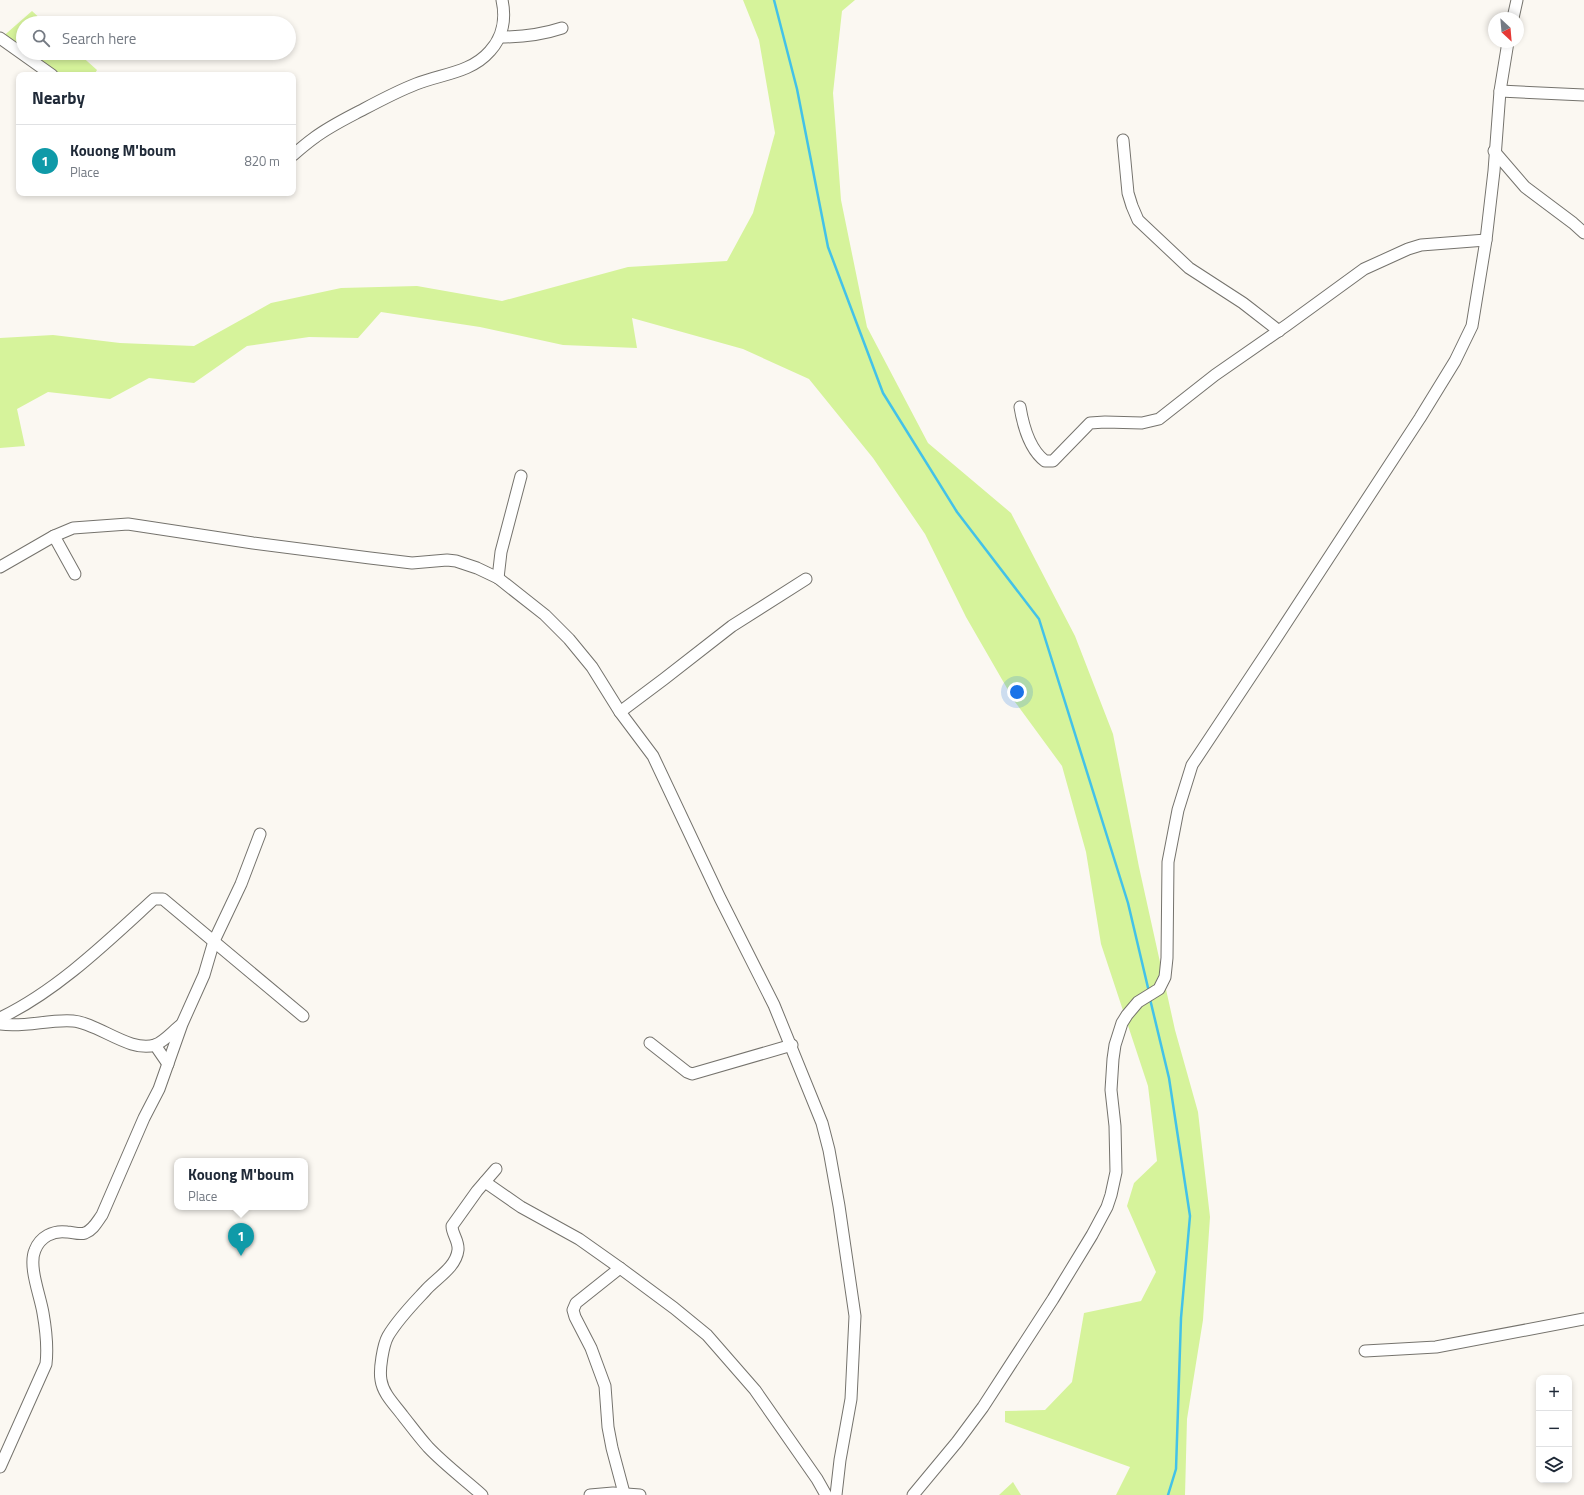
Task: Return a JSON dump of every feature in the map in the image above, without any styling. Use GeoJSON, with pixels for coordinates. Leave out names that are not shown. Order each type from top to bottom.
{"type":"FeatureCollection","features":[{"type":"Feature","properties":{"kind":"street"},"geometry":{"type":"LineString","coordinates":[[296,153],[332,125],[417,84],[468,67],[490,51],[500,37],[503,26],[504,15],[502,0]]}},
{"type":"Feature","properties":{"kind":"street"},"geometry":{"type":"LineString","coordinates":[[1514,12],[1517,0]]}},
{"type":"Feature","properties":{"kind":"street"},"geometry":{"type":"LineString","coordinates":[[500,37],[536,35],[562,28]]}},
{"type":"Feature","properties":{"kind":"street"},"geometry":{"type":"LineString","coordinates":[[0,38],[16,49]]}},
{"type":"Feature","properties":{"kind":"street"},"geometry":{"type":"LineString","coordinates":[[913,1495],[957,1442],[983,1407],[1053,1299],[1092,1235],[1107,1207],[1116,1172],[1115,1126],[1111,1090],[1115,1045],[1122,1023],[1127,1015],[1138,1002],[1158,989],[1165,977],[1167,958],[1168,862],[1178,810],[1188,775],[1198,754],[1276,640],[1420,418],[1458,356],[1472,326],[1486,240],[1494,171],[1494,151],[1500,91],[1507,48]]}},
{"type":"Feature","properties":{"kind":"street"},"geometry":{"type":"LineString","coordinates":[[31,60],[48,72]]}},
{"type":"Feature","properties":{"kind":"street"},"geometry":{"type":"LineString","coordinates":[[1500,91],[1584,95]]}},
{"type":"Feature","properties":{"kind":"street"},"geometry":{"type":"LineString","coordinates":[[1123,140],[1128,193],[1138,220],[1189,268],[1243,303],[1279,331]]}},
{"type":"Feature","properties":{"kind":"street"},"geometry":{"type":"LineString","coordinates":[[1494,151],[1525,187],[1584,233]]}},
{"type":"Feature","properties":{"kind":"street"},"geometry":{"type":"LineString","coordinates":[[1020,407],[1026,431],[1036,450],[1045,461],[1053,461],[1078,434],[1090,424],[1105,422],[1142,423],[1159,419],[1215,374],[1279,331],[1364,269],[1396,254],[1421,245],[1486,240]]}},
{"type":"Feature","properties":{"kind":"street"},"geometry":{"type":"LineString","coordinates":[[498,578],[501,552],[520,476]]}},
{"type":"Feature","properties":{"kind":"street"},"geometry":{"type":"LineString","coordinates":[[0,567],[54,536],[73,528],[81,526],[128,524],[253,543],[412,563],[447,560],[456,561],[477,568],[498,578],[545,615],[569,639],[592,667],[620,712],[653,756],[720,898],[774,1005],[792,1045],[822,1124],[829,1150],[849,1272],[855,1326],[851,1400],[840,1460],[836,1495]]}},
{"type":"Feature","properties":{"kind":"street"},"geometry":{"type":"LineString","coordinates":[[54,536],[75,574]]}},
{"type":"Feature","properties":{"kind":"street"},"geometry":{"type":"LineString","coordinates":[[620,712],[732,626],[806,578]]}},
{"type":"Feature","properties":{"kind":"street"},"geometry":{"type":"LineString","coordinates":[[0,1467],[46,1364],[46,1338],[43,1312],[33,1265],[34,1252],[38,1243],[46,1236],[57,1231],[79,1234],[86,1233],[93,1228],[108,1202],[144,1118],[159,1089],[182,1024],[204,975],[214,942],[241,884],[260,834]]}},
{"type":"Feature","properties":{"kind":"street"},"geometry":{"type":"LineString","coordinates":[[0,1018],[29,1002],[56,983],[154,899],[163,899],[303,1016]]}},
{"type":"Feature","properties":{"kind":"street"},"geometry":{"type":"LineString","coordinates":[[0,1024],[16,1025],[58,1021],[75,1022],[84,1024],[124,1042],[146,1046],[154,1045],[182,1024]]}},
{"type":"Feature","properties":{"kind":"street"},"geometry":{"type":"LineString","coordinates":[[650,1043],[687,1072],[692,1074],[792,1045]]}},
{"type":"Feature","properties":{"kind":"street"},"geometry":{"type":"LineString","coordinates":[[154,1045],[168,1064]]}},
{"type":"Feature","properties":{"kind":"street"},"geometry":{"type":"LineString","coordinates":[[482,1495],[427,1446],[392,1402],[380,1380],[381,1362],[387,1337],[424,1292],[447,1270],[454,1260],[458,1250],[458,1245],[452,1226],[496,1169]]}},
{"type":"Feature","properties":{"kind":"street"},"geometry":{"type":"LineString","coordinates":[[485,1182],[522,1207],[579,1239],[620,1268],[707,1335],[735,1366],[764,1402],[826,1495]]}},
{"type":"Feature","properties":{"kind":"street"},"geometry":{"type":"LineString","coordinates":[[620,1268],[576,1303],[573,1310],[591,1348],[605,1386],[609,1434],[624,1493]]}},
{"type":"Feature","properties":{"kind":"street"},"geometry":{"type":"LineString","coordinates":[[1366,1351],[1436,1347],[1584,1320]]}},
{"type":"Feature","properties":{"kind":"street"},"geometry":{"type":"LineString","coordinates":[[590,1495],[624,1493],[640,1495]]}},
{"type":"Feature","properties":{"kind":"green space"},"geometry":{"type":"Polygon","coordinates":[[[743,0],[855,0],[842,11],[833,93],[841,200],[867,327],[928,443],[1011,513],[1075,636],[1113,734],[1139,867],[1175,1030],[1198,1112],[1210,1217],[1203,1320],[1187,1419],[1185,1495],[1116,1495],[1130,1467],[1005,1422],[1005,1411],[1045,1410],[1072,1382],[1084,1313],[1141,1301],[1156,1272],[1127,1206],[1134,1183],[1157,1161],[1148,1086],[1101,944],[1086,852],[1062,766],[1015,702],[966,617],[925,534],[873,458],[809,379],[743,349],[632,318],[637,348],[563,345],[480,327],[381,312],[358,338],[309,337],[247,346],[194,383],[149,378],[110,399],[48,392],[17,409],[25,446],[0,448],[0,338],[53,335],[120,343],[194,346],[271,303],[341,288],[417,286],[502,301],[628,267],[727,261],[753,213],[775,133],[759,40],[743,0]]]}},
{"type":"Feature","properties":{"kind":"green space"},"geometry":{"type":"Polygon","coordinates":[[[32,11],[37,16],[26,16],[32,11]]]}},
{"type":"Feature","properties":{"kind":"green space"},"geometry":{"type":"Polygon","coordinates":[[[16,25],[16,50],[0,39],[16,25]]]}},
{"type":"Feature","properties":{"kind":"green space"},"geometry":{"type":"Polygon","coordinates":[[[30,60],[86,60],[97,70],[96,72],[48,72],[30,60]]]}},
{"type":"Feature","properties":{"kind":"green space"},"geometry":{"type":"Polygon","coordinates":[[[1013,1482],[1021,1495],[999,1495],[1013,1482]]]}},
{"type":"Feature","properties":{"kind":"waterway"},"geometry":{"type":"LineString","coordinates":[[774,0],[797,89],[828,247],[883,393],[957,512],[1039,619],[1128,903],[1149,992]]}},
{"type":"Feature","properties":{"kind":"waterway"},"geometry":{"type":"LineString","coordinates":[[1150,999],[1169,1078],[1190,1216],[1181,1318],[1176,1469],[1168,1495]]}},
{"type":"Feature","properties":{"kind":"place","name":"Kouong M'boum"},"geometry":{"type":"Point","coordinates":[241,1256]}}]}
